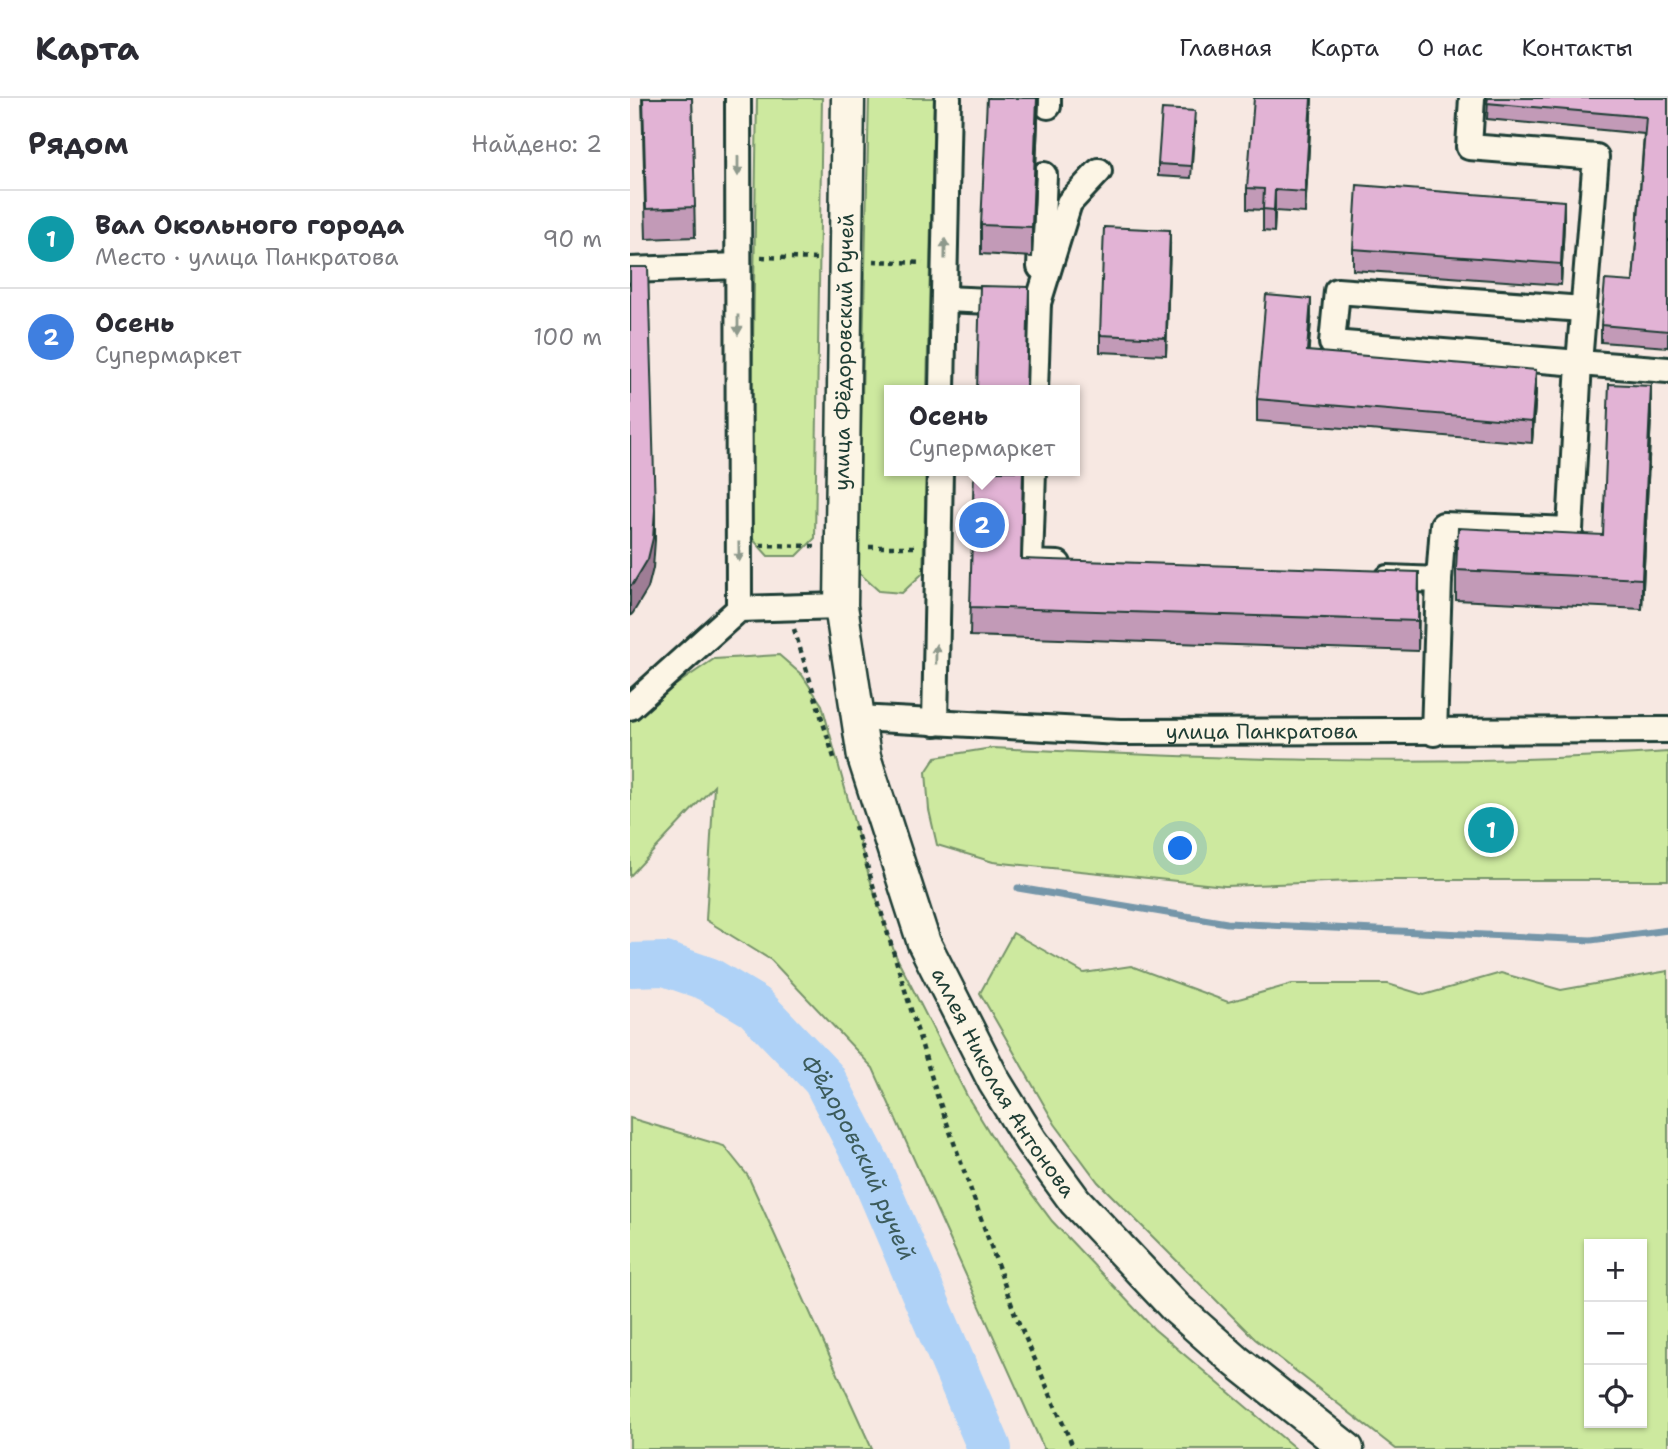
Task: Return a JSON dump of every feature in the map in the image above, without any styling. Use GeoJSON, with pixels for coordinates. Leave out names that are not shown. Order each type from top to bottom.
{"type":"FeatureCollection","features":[{"type":"Feature","properties":{"kind":"main road","name":"улица Фёдоровский Ручей"},"geometry":{"type":"LineString","coordinates":[[841,606],[848,98]]}},
{"type":"Feature","properties":{"kind":"main road","name":"аллея Николая Антонова"},"geometry":{"type":"LineString","coordinates":[[841,606],[864,757],[924,943],[988,1070],[1031,1141],[1075,1201],[1175,1307],[1236,1361],[1347,1449]]}},
{"type":"Feature","properties":{"kind":"street"},"geometry":{"type":"LineString","coordinates":[[738,98],[739,609]]}},
{"type":"Feature","properties":{"kind":"street"},"geometry":{"type":"LineString","coordinates":[[942,385],[948,98]]}},
{"type":"Feature","properties":{"kind":"street"},"geometry":{"type":"LineString","coordinates":[[1434,733],[1443,525],[1570,530],[1579,363],[1596,157],[1469,147],[1472,98]]}},
{"type":"Feature","properties":{"kind":"street"},"geometry":{"type":"LineString","coordinates":[[1038,303],[1069,203],[1099,171]]}},
{"type":"Feature","properties":{"kind":"street"},"geometry":{"type":"LineString","coordinates":[[1035,385],[1044,174]]}},
{"type":"Feature","properties":{"kind":"street"},"geometry":{"type":"LineString","coordinates":[[630,270],[738,266]]}},
{"type":"Feature","properties":{"kind":"street"},"geometry":{"type":"LineString","coordinates":[[1583,309],[1337,291],[1332,344],[1668,370]]}},
{"type":"Feature","properties":{"kind":"street"},"geometry":{"type":"LineString","coordinates":[[944,299],[1038,303]]}},
{"type":"Feature","properties":{"kind":"street"},"geometry":{"type":"LineString","coordinates":[[935,723],[940,476]]}},
{"type":"Feature","properties":{"kind":"street"},"geometry":{"type":"LineString","coordinates":[[1033,476],[1030,563],[1085,565]]}},
{"type":"Feature","properties":{"kind":"street"},"geometry":{"type":"LineString","coordinates":[[1371,577],[1439,580]]}},
{"type":"Feature","properties":{"kind":"street"},"geometry":{"type":"LineString","coordinates":[[634,696],[739,609],[841,606]]}},
{"type":"Feature","properties":{"kind":"street","name":"улица Панкратова"},"geometry":{"type":"LineString","coordinates":[[858,719],[1120,732],[1434,733],[1668,730]]}},
{"type":"Feature","properties":{"kind":"path"},"geometry":{"type":"LineString","coordinates":[[788,608],[836,766]]}},
{"type":"Feature","properties":{"kind":"path"},"geometry":{"type":"LineString","coordinates":[[852,819],[937,1095],[1015,1314],[1074,1449]]}},
{"type":"Feature","properties":{"kind":"green space"},"geometry":{"type":"Polygon","coordinates":[[[757,98],[822,98],[815,538],[797,556],[768,556],[750,536],[757,98]]]}},
{"type":"Feature","properties":{"kind":"green space"},"geometry":{"type":"Polygon","coordinates":[[[869,98],[934,98],[927,385],[884,385],[884,476],[926,476],[923,573],[902,593],[879,591],[858,572],[869,98]]]}},
{"type":"Feature","properties":{"kind":"green space"},"geometry":{"type":"Polygon","coordinates":[[[779,655],[802,675],[822,705],[869,876],[895,954],[967,1096],[1005,1158],[1052,1221],[1154,1329],[1296,1449],[1044,1449],[873,1068],[771,960],[706,920],[714,786],[630,876],[630,716],[714,659],[779,655]]]}},
{"type":"Feature","properties":{"kind":"green space"},"geometry":{"type":"Polygon","coordinates":[[[992,748],[1161,756],[1415,761],[1668,752],[1668,880],[1381,880],[1225,886],[993,862],[937,845],[929,810],[926,772],[936,757],[992,748]]]}},
{"type":"Feature","properties":{"kind":"green space"},"geometry":{"type":"Polygon","coordinates":[[[1013,933],[1084,973],[1131,966],[1228,1002],[1292,984],[1388,984],[1424,995],[1501,973],[1561,990],[1668,971],[1668,1449],[1396,1449],[1255,1339],[1098,1182],[1055,1124],[980,993],[1013,933]]]}},
{"type":"Feature","properties":{"kind":"green space"},"geometry":{"type":"Polygon","coordinates":[[[630,1118],[724,1146],[748,1176],[872,1449],[630,1449],[630,1118]]]}},
{"type":"Feature","properties":{"kind":"building"},"geometry":{"type":"Polygon","coordinates":[[[643,98],[692,98],[695,207],[646,209],[643,98]]]}},
{"type":"Feature","properties":{"kind":"building"},"geometry":{"type":"Polygon","coordinates":[[[987,98],[1037,98],[1032,227],[981,225],[987,98]]]}},
{"type":"Feature","properties":{"kind":"building"},"geometry":{"type":"Polygon","coordinates":[[[1254,98],[1311,98],[1305,192],[1275,190],[1274,210],[1263,209],[1264,189],[1247,188],[1254,98]]]}},
{"type":"Feature","properties":{"kind":"building"},"geometry":{"type":"Polygon","coordinates":[[[1488,98],[1668,98],[1668,331],[1601,325],[1605,280],[1633,282],[1646,117],[1487,103],[1488,98]]]}},
{"type":"Feature","properties":{"kind":"building"},"geometry":{"type":"Polygon","coordinates":[[[1162,109],[1195,111],[1191,166],[1158,164],[1162,109]]]}},
{"type":"Feature","properties":{"kind":"building"},"geometry":{"type":"Polygon","coordinates":[[[1357,185],[1564,201],[1561,264],[1353,249],[1357,185]]]}},
{"type":"Feature","properties":{"kind":"building"},"geometry":{"type":"Polygon","coordinates":[[[1104,227],[1170,230],[1166,338],[1100,335],[1104,227]]]}},
{"type":"Feature","properties":{"kind":"building"},"geometry":{"type":"Polygon","coordinates":[[[630,267],[648,267],[655,510],[648,559],[630,586],[630,267]]]}},
{"type":"Feature","properties":{"kind":"building"},"geometry":{"type":"Polygon","coordinates":[[[980,286],[1029,287],[1026,385],[977,385],[980,286]]]}},
{"type":"Feature","properties":{"kind":"building"},"geometry":{"type":"Polygon","coordinates":[[[1266,295],[1311,299],[1307,351],[1536,370],[1532,422],[1257,399],[1266,295]]]}},
{"type":"Feature","properties":{"kind":"building"},"geometry":{"type":"Polygon","coordinates":[[[1609,384],[1651,386],[1642,579],[1456,570],[1458,528],[1603,535],[1609,384]]]}},
{"type":"Feature","properties":{"kind":"building"},"geometry":{"type":"Polygon","coordinates":[[[974,476],[1023,476],[1021,559],[1419,572],[1418,621],[970,607],[974,476]]]}},
{"type":"Feature","properties":{"kind":"waterway"},"geometry":{"type":"LineString","coordinates":[[1018,888],[1227,923],[1591,940],[1668,930]]}},
{"type":"Feature","properties":{"kind":"waterway","name":"Фёдоровский ручей"},"geometry":{"type":"LineString","coordinates":[[630,965],[665,964],[708,979],[755,1007],[824,1079],[868,1164],[990,1449]]}},
{"type":"Feature","properties":{"kind":"place","name":"Осень"},"geometry":{"type":"Point","coordinates":[982,525]}},
{"type":"Feature","properties":{"kind":"place","name":"Вал Окольного города"},"geometry":{"type":"Point","coordinates":[1491,830]}}]}
